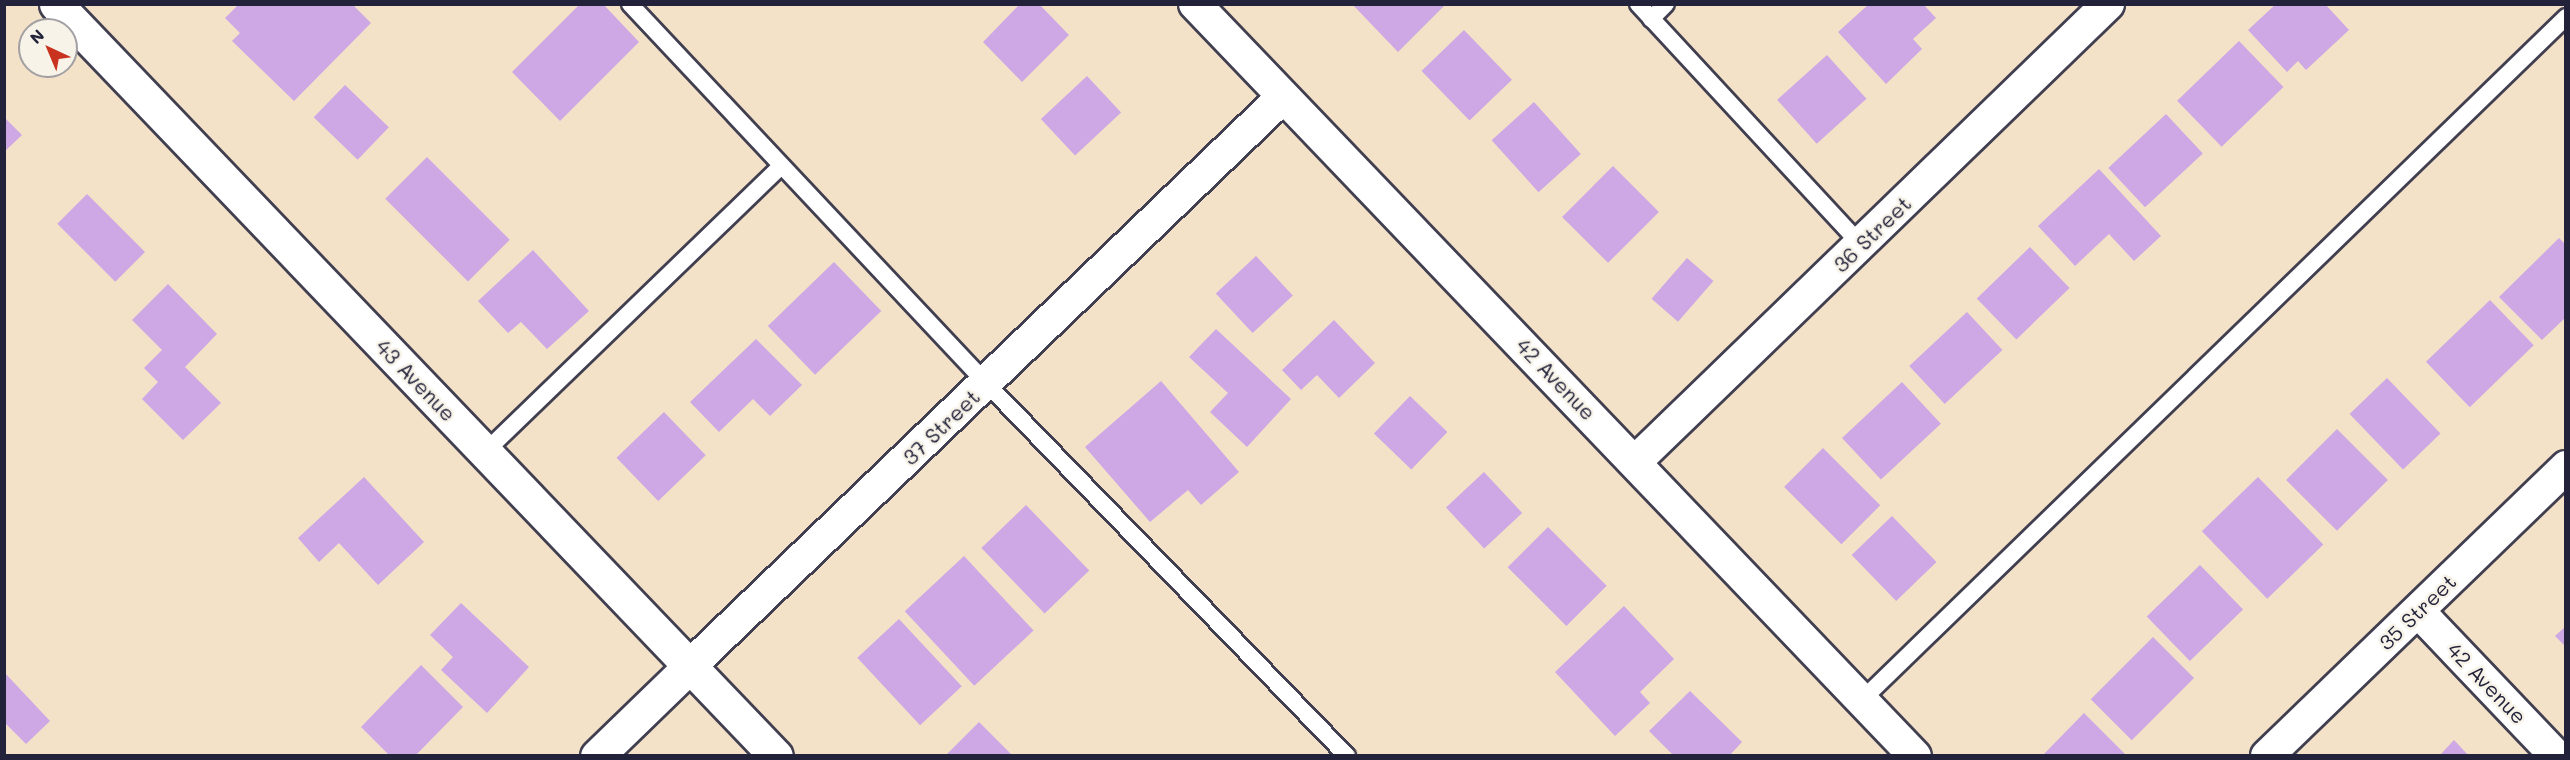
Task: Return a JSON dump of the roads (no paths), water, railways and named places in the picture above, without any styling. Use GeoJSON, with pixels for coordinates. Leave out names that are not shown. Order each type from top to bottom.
{"type":"FeatureCollection","features":[{"type":"Feature","properties":{"kind":"street","name":"43 Avenue"},"geometry":{"type":"LineString","coordinates":[[56,4],[776,756]]}},
{"type":"Feature","properties":{"kind":"street","name":"42 Avenue"},"geometry":{"type":"LineString","coordinates":[[1195,4],[1915,756]]}},
{"type":"Feature","properties":{"kind":"street","name":"36 Street"},"geometry":{"type":"LineString","coordinates":[[1636,462],[2108,4]]}},
{"type":"Feature","properties":{"kind":"street","name":"37 Street"},"geometry":{"type":"LineString","coordinates":[[597,756],[1283,97]]}},
{"type":"Feature","properties":{"kind":"street","name":"35 Street"},"geometry":{"type":"LineString","coordinates":[[2267,756],[2565,467]]}},
{"type":"Feature","properties":{"kind":"street","name":"42 Avenue"},"geometry":{"type":"LineString","coordinates":[[2418,610],[2556,756]]}},
{"type":"Feature","properties":{"kind":"lane"},"geometry":{"type":"LineString","coordinates":[[630,4],[986,383],[1347,756]]}},
{"type":"Feature","properties":{"kind":"lane"},"geometry":{"type":"LineString","coordinates":[[1638,4],[1861,245]]}},
{"type":"Feature","properties":{"kind":"lane"},"geometry":{"type":"LineString","coordinates":[[1651,19],[1666,4]]}},
{"type":"Feature","properties":{"kind":"lane"},"geometry":{"type":"LineString","coordinates":[[1862,700],[2565,17]]}},
{"type":"Feature","properties":{"kind":"lane"},"geometry":{"type":"LineString","coordinates":[[484,452],[781,166]]}}]}
